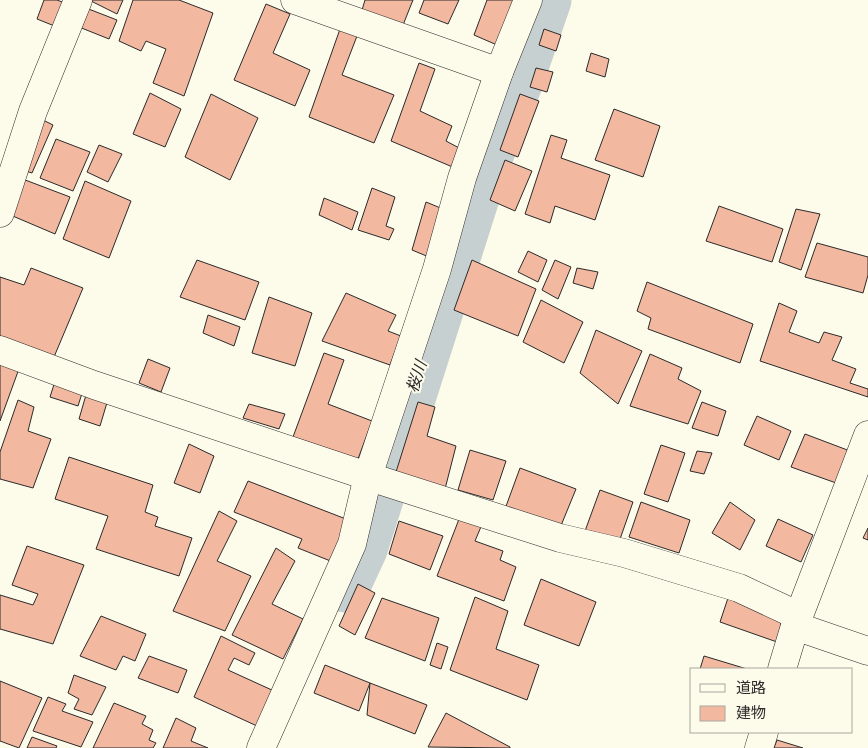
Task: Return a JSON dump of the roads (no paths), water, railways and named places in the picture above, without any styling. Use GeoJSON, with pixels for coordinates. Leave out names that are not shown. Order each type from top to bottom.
{"type":"FeatureCollection","features":[{"type":"Feature","properties":{"kind":"street"},"geometry":{"type":"LineString","coordinates":[[0,213],[33,111],[78,0]]}},
{"type":"Feature","properties":{"kind":"street"},"geometry":{"type":"LineString","coordinates":[[294,0],[499,72]]}},
{"type":"Feature","properties":{"kind":"street"},"geometry":{"type":"LineString","coordinates":[[261,748],[379,480],[462,178],[499,72],[528,0]]}},
{"type":"Feature","properties":{"kind":"street"},"geometry":{"type":"LineString","coordinates":[[0,350],[104,388],[379,480],[560,538],[624,552],[739,588],[797,621],[868,651]]}},
{"type":"Feature","properties":{"kind":"street"},"geometry":{"type":"LineString","coordinates":[[782,668],[797,621],[868,435]]}},
{"type":"Feature","properties":{"kind":"street"},"geometry":{"type":"LineString","coordinates":[[759,748],[764,733]]}},
{"type":"Feature","properties":{"kind":"waterway","name":"桜川"},"geometry":{"type":"LineString","coordinates":[[345,588],[363,549],[487,160],[519,81],[547,0]]}}]}
